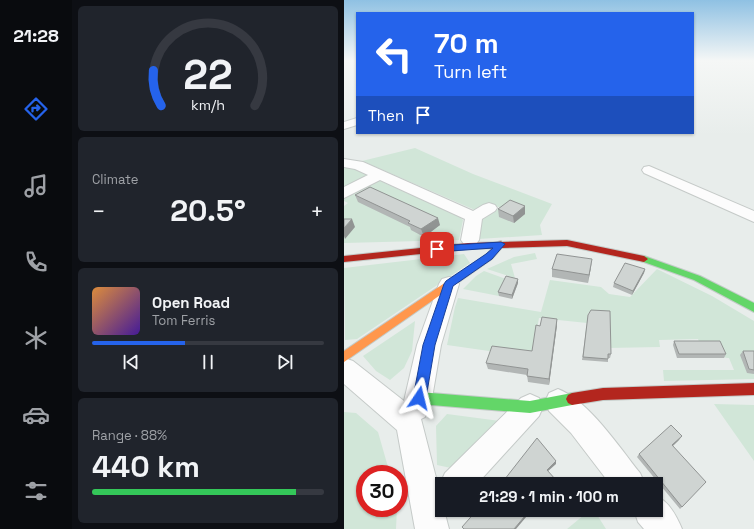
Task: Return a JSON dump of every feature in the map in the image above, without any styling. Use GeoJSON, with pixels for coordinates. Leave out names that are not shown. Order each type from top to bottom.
{"type":"FeatureCollection","features":[{"type":"Feature","properties":{"kind":"street"},"geometry":{"type":"LineString","coordinates":[[344,126],[356,121]]}},
{"type":"Feature","properties":{"kind":"street"},"geometry":{"type":"LineString","coordinates":[[344,163],[358,164],[474,217]]}},
{"type":"Feature","properties":{"kind":"street"},"geometry":{"type":"LineString","coordinates":[[649,170],[754,217]]}},
{"type":"Feature","properties":{"kind":"street"},"geometry":{"type":"LineString","coordinates":[[344,193],[380,174]]}},
{"type":"Feature","properties":{"kind":"street"},"geometry":{"type":"LineString","coordinates":[[470,240],[474,217],[489,208]]}},
{"type":"Feature","properties":{"kind":"street"},"geometry":{"type":"LineString","coordinates":[[344,259],[468,246],[567,243],[641,258],[697,278],[754,308]]}},
{"type":"Feature","properties":{"kind":"street"},"geometry":{"type":"LineString","coordinates":[[344,356],[489,257],[501,244]]}},
{"type":"Feature","properties":{"kind":"street"},"geometry":{"type":"LineString","coordinates":[[432,529],[414,410],[429,345],[449,284]]}},
{"type":"Feature","properties":{"kind":"street"},"geometry":{"type":"LineString","coordinates":[[344,369],[414,410],[530,408],[603,394],[754,390]]}},
{"type":"Feature","properties":{"kind":"street"},"geometry":{"type":"LineString","coordinates":[[558,402],[581,423],[624,477]]}},
{"type":"Feature","properties":{"kind":"street"},"geometry":{"type":"LineString","coordinates":[[463,477],[530,408]]}},
{"type":"Feature","properties":{"kind":"street"},"geometry":{"type":"LineString","coordinates":[[436,529],[441,517]]}},
{"type":"Feature","properties":{"kind":"street"},"geometry":{"type":"LineString","coordinates":[[656,517],[665,529]]}},
{"type":"Feature","properties":{"kind":"green space"},"geometry":{"type":"Polygon","coordinates":[[[415,148],[473,174],[552,204],[540,225],[542,235],[478,239],[480,221],[500,208],[489,202],[475,210],[362,161],[415,148]]]}},
{"type":"Feature","properties":{"kind":"green space"},"geometry":{"type":"Polygon","coordinates":[[[344,167],[355,169],[369,176],[344,188],[344,167]]]}},
{"type":"Feature","properties":{"kind":"green space"},"geometry":{"type":"Polygon","coordinates":[[[378,180],[460,217],[463,220],[459,240],[344,243],[344,206],[348,203],[344,201],[344,199],[378,180]]]}},
{"type":"Feature","properties":{"kind":"green space"},"geometry":{"type":"Polygon","coordinates":[[[535,253],[537,259],[511,264],[515,278],[487,269],[514,257],[535,253]]]}},
{"type":"Feature","properties":{"kind":"green space"},"geometry":{"type":"Polygon","coordinates":[[[464,254],[470,263],[357,339],[345,340],[344,268],[464,254]]]}},
{"type":"Feature","properties":{"kind":"green space"},"geometry":{"type":"Polygon","coordinates":[[[657,269],[712,296],[754,321],[754,379],[664,381],[663,370],[734,370],[729,358],[725,358],[711,352],[700,343],[698,339],[659,340],[660,347],[607,348],[606,337],[585,336],[586,327],[610,329],[609,315],[588,313],[587,323],[539,318],[532,357],[447,345],[458,298],[541,312],[550,280],[601,287],[609,294],[630,297],[657,269]]]}},
{"type":"Feature","properties":{"kind":"green space"},"geometry":{"type":"Polygon","coordinates":[[[484,271],[506,279],[499,296],[463,289],[476,276],[484,271]]]}},
{"type":"Feature","properties":{"kind":"green space"},"geometry":{"type":"Polygon","coordinates":[[[415,321],[412,351],[404,368],[390,380],[376,371],[363,356],[415,321]]]}},
{"type":"Feature","properties":{"kind":"green space"},"geometry":{"type":"Polygon","coordinates":[[[714,404],[754,405],[754,461],[714,404]]]}},
{"type":"Feature","properties":{"kind":"green space"},"geometry":{"type":"Polygon","coordinates":[[[344,412],[356,413],[378,432],[387,465],[356,465],[356,517],[397,517],[396,529],[344,529],[344,412]]]}},
{"type":"Feature","properties":{"kind":"green space"},"geometry":{"type":"Polygon","coordinates":[[[447,414],[500,421],[451,468],[437,465],[436,426],[447,414]]]}},
{"type":"Feature","properties":{"kind":"green space"},"geometry":{"type":"Polygon","coordinates":[[[582,517],[598,517],[606,529],[567,529],[582,517]]]}},
{"type":"Feature","properties":{"kind":"building"},"geometry":{"type":"Polygon","coordinates":[[[370,187],[438,218],[421,229],[408,223],[410,221],[355,195],[370,187]]]}},
{"type":"Feature","properties":{"kind":"building"},"geometry":{"type":"Polygon","coordinates":[[[510,200],[525,206],[513,216],[498,209],[510,200]]]}},
{"type":"Feature","properties":{"kind":"building"},"geometry":{"type":"Polygon","coordinates":[[[344,219],[352,219],[344,228],[344,219]]]}},
{"type":"Feature","properties":{"kind":"building"},"geometry":{"type":"Polygon","coordinates":[[[557,254],[592,259],[589,275],[552,269],[557,254]]]}},
{"type":"Feature","properties":{"kind":"building"},"geometry":{"type":"Polygon","coordinates":[[[625,263],[645,269],[633,291],[614,283],[625,263]]]}},
{"type":"Feature","properties":{"kind":"building"},"geometry":{"type":"Polygon","coordinates":[[[506,276],[518,279],[512,295],[498,292],[506,276]]]}},
{"type":"Feature","properties":{"kind":"building"},"geometry":{"type":"Polygon","coordinates":[[[591,310],[610,311],[611,354],[608,354],[608,359],[583,357],[588,315],[591,310]]]}},
{"type":"Feature","properties":{"kind":"building"},"geometry":{"type":"Polygon","coordinates":[[[542,317],[557,319],[549,379],[527,376],[528,369],[486,363],[492,346],[532,351],[536,325],[540,326],[542,317]]]}},
{"type":"Feature","properties":{"kind":"building"},"geometry":{"type":"Polygon","coordinates":[[[674,341],[720,341],[726,354],[679,354],[674,341]]]}},
{"type":"Feature","properties":{"kind":"building"},"geometry":{"type":"Polygon","coordinates":[[[743,351],[754,351],[754,370],[749,369],[743,351]]]}},
{"type":"Feature","properties":{"kind":"building"},"geometry":{"type":"Polygon","coordinates":[[[671,425],[682,436],[672,445],[706,482],[682,507],[663,484],[663,477],[658,477],[639,454],[671,425]]]}},
{"type":"Feature","properties":{"kind":"building"},"geometry":{"type":"Polygon","coordinates":[[[537,438],[556,461],[547,470],[553,477],[506,477],[537,438]]]}},
{"type":"Feature","properties":{"kind":"building"},"geometry":{"type":"Polygon","coordinates":[[[471,517],[524,517],[514,529],[464,529],[462,527],[471,517]]]}},
{"type":"Feature","properties":{"kind":"traffic: fast"},"geometry":{"type":"LineString","coordinates":[[644,259],[697,278],[754,308]]}},
{"type":"Feature","properties":{"kind":"traffic: fast"},"geometry":{"type":"LineString","coordinates":[[419,398],[530,407],[572,399]]}},
{"type":"Feature","properties":{"kind":"traffic: slow"},"geometry":{"type":"LineString","coordinates":[[344,357],[489,257],[501,244]]}},
{"type":"Feature","properties":{"kind":"traffic: jam"},"geometry":{"type":"LineString","coordinates":[[344,259],[468,246],[567,243],[644,259]]}},
{"type":"Feature","properties":{"kind":"traffic: jam"},"geometry":{"type":"LineString","coordinates":[[572,399],[603,394],[754,389]]}},
{"type":"Feature","properties":{"kind":"route"},"geometry":{"type":"LineString","coordinates":[[419,398],[429,345],[449,284],[489,257],[501,244],[437,249]]}}]}
